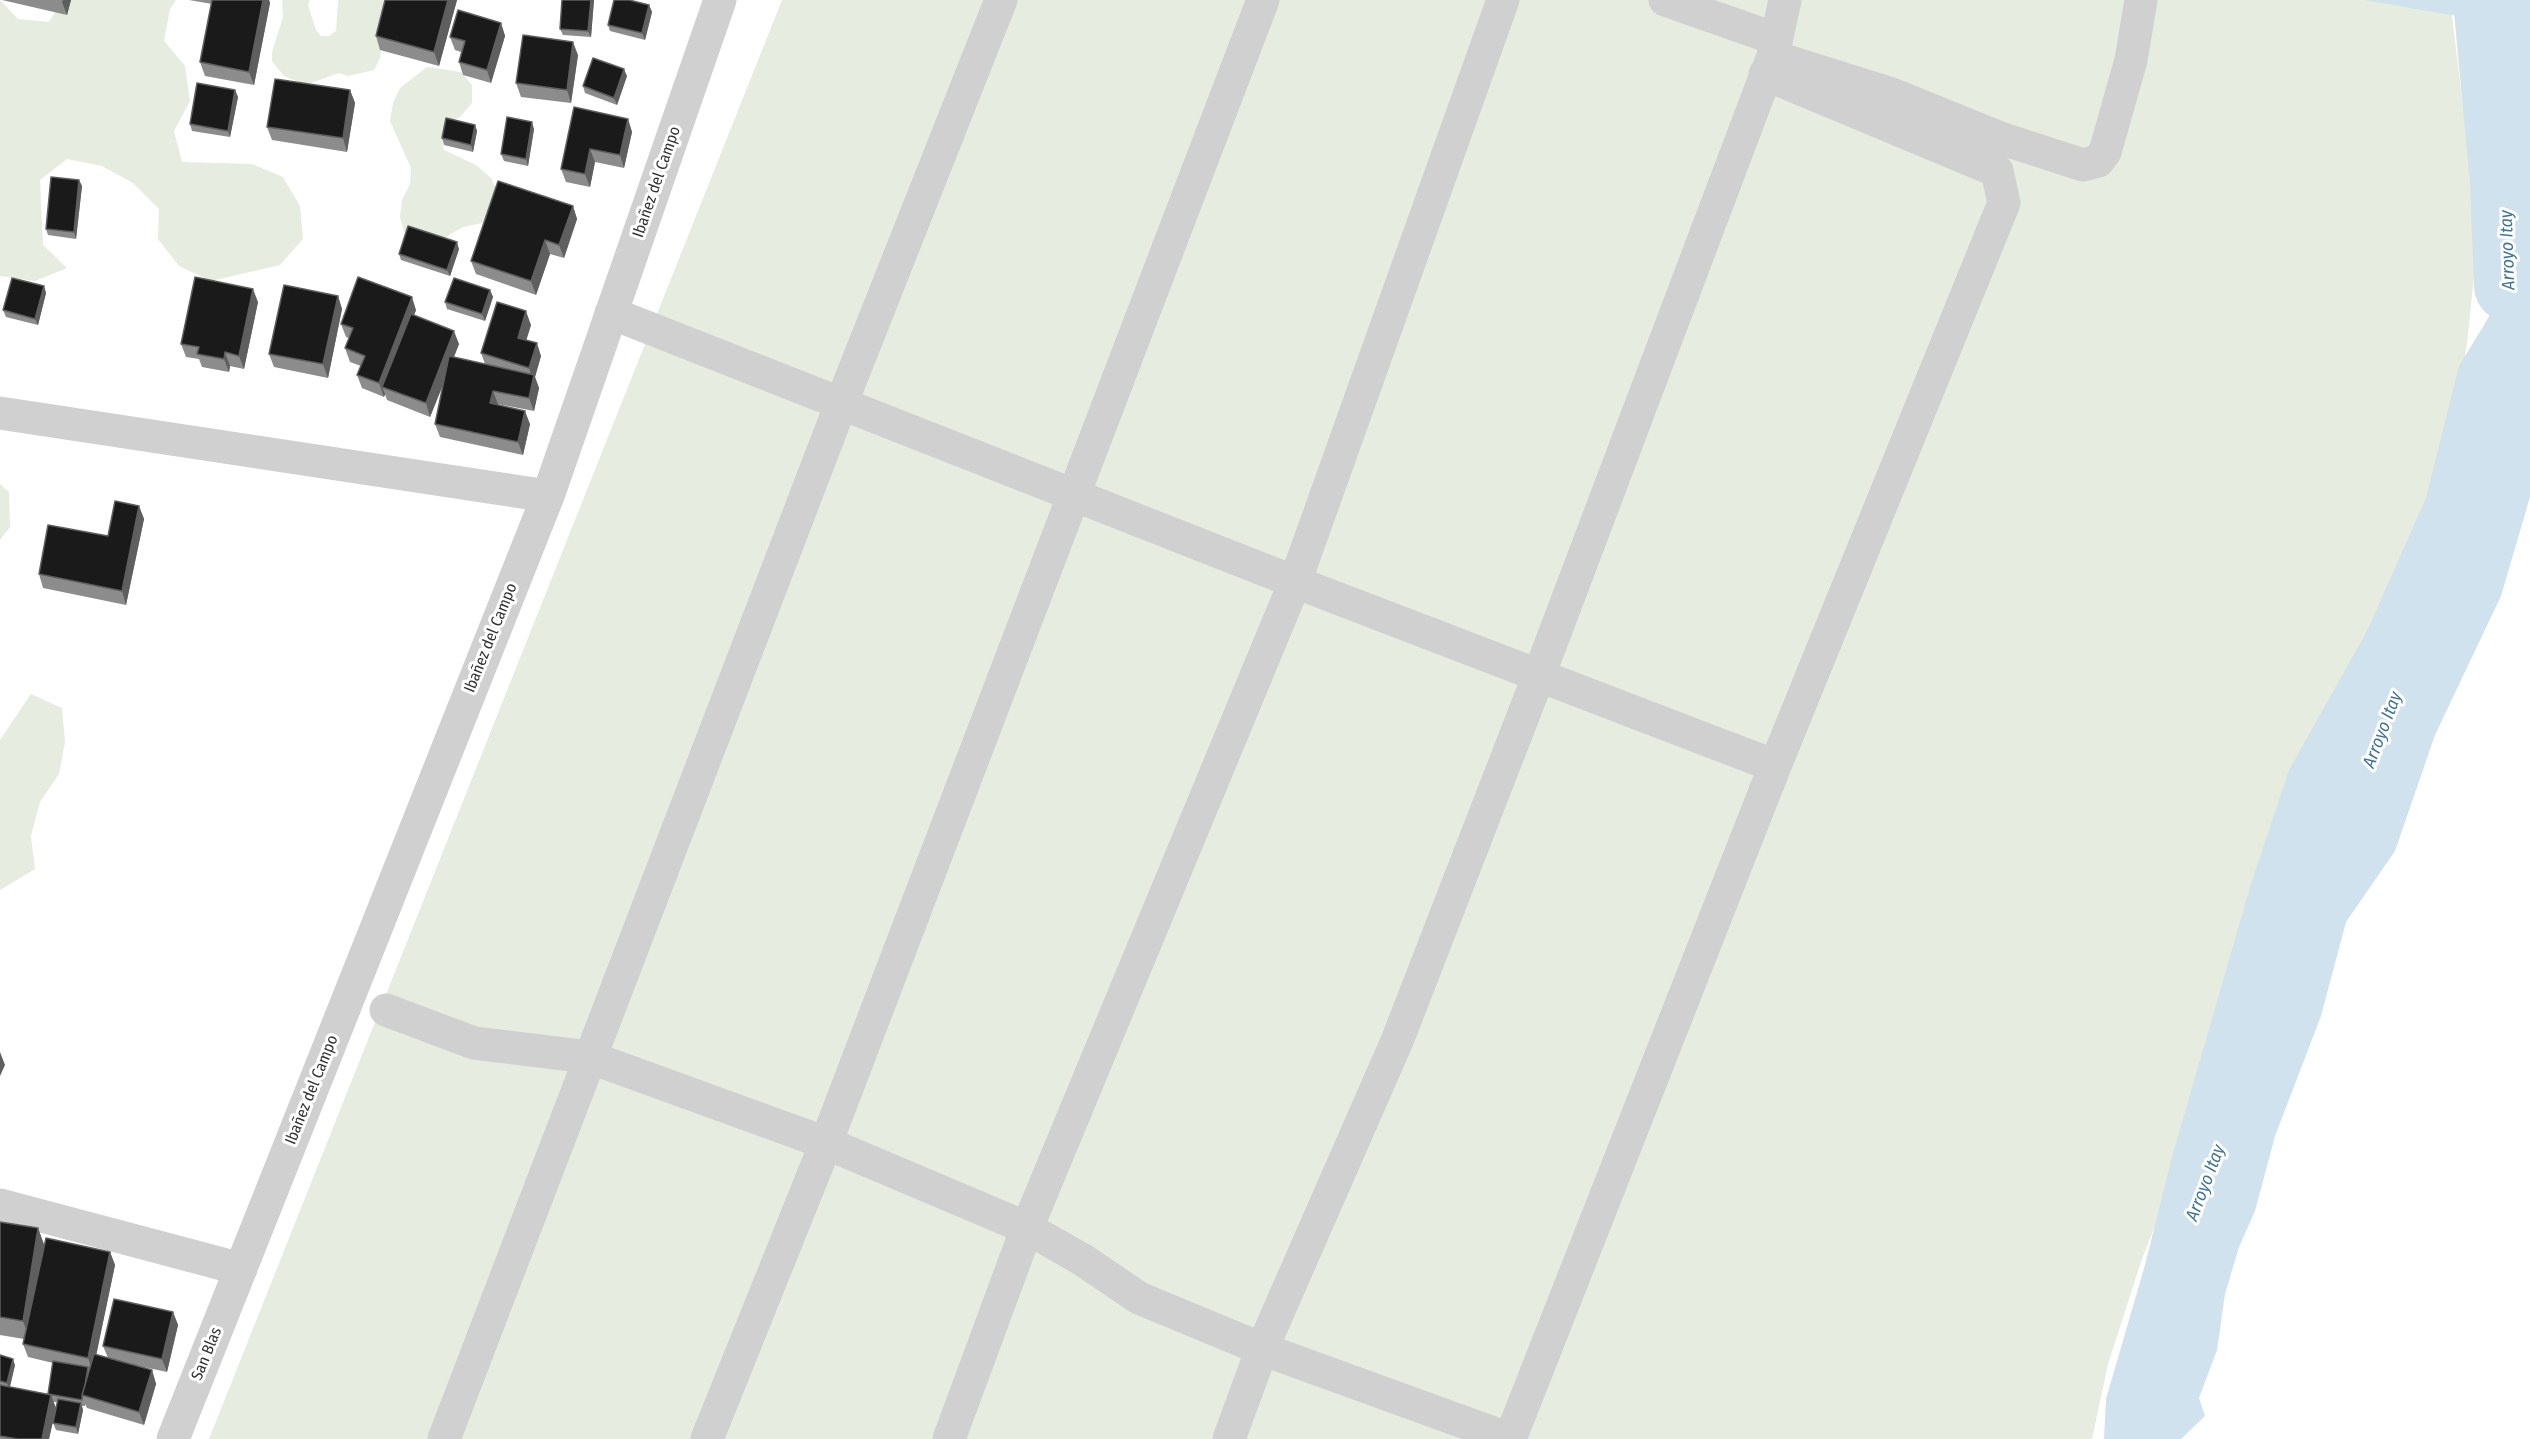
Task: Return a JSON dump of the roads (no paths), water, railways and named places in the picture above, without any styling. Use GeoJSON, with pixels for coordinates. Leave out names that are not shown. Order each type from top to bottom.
{"type":"FeatureCollection","features":[{"type":"Feature","properties":{"kind":"street","name":"Ibañez del Campo"},"geometry":{"type":"LineString","coordinates":[[241,1269],[548,496],[720,0]]}},
{"type":"Feature","properties":{"kind":"street"},"geometry":{"type":"LineString","coordinates":[[444,1439],[841,404],[1001,0]]}},
{"type":"Feature","properties":{"kind":"street"},"geometry":{"type":"LineString","coordinates":[[707,1439],[826,1143],[1263,0]]}},
{"type":"Feature","properties":{"kind":"street"},"geometry":{"type":"LineString","coordinates":[[949,1439],[1027,1228],[1295,582],[1503,0]]}},
{"type":"Feature","properties":{"kind":"street"},"geometry":{"type":"LineString","coordinates":[[386,1010],[474,1043],[589,1058],[826,1143],[1027,1228],[1083,1260],[1139,1298],[1262,1349],[1510,1439],[1775,766],[2004,202],[1996,171],[1665,0]]}},
{"type":"Feature","properties":{"kind":"street"},"geometry":{"type":"LineString","coordinates":[[1229,1439],[1262,1349],[1396,1041],[1539,675],[1771,56],[1785,0]]}},
{"type":"Feature","properties":{"kind":"street"},"geometry":{"type":"LineString","coordinates":[[1771,56],[1892,94],[2003,140],[2083,165],[2098,161],[2104,152],[2131,60],[2141,0]]}},
{"type":"Feature","properties":{"kind":"street"},"geometry":{"type":"LineString","coordinates":[[611,313],[1295,582],[1775,766]]}},
{"type":"Feature","properties":{"kind":"street"},"geometry":{"type":"LineString","coordinates":[[0,413],[548,496]]}},
{"type":"Feature","properties":{"kind":"street"},"geometry":{"type":"LineString","coordinates":[[0,1205],[241,1269]]}},
{"type":"Feature","properties":{"kind":"street","name":"San Blas"},"geometry":{"type":"LineString","coordinates":[[173,1439],[241,1269]]}},
{"type":"Feature","properties":{"kind":"water"},"geometry":{"type":"Polygon","coordinates":[[[2364,0],[2530,0],[2530,175],[2484,158],[2473,41],[2474,19],[2364,0]]]}},
{"type":"Feature","properties":{"kind":"water"},"geometry":{"type":"Polygon","coordinates":[[[2493,185],[2530,193],[2530,497],[2501,596],[2435,735],[2395,851],[2346,922],[2321,1016],[2275,1136],[2255,1211],[2239,1247],[2225,1294],[2217,1350],[2199,1398],[2205,1416],[2181,1439],[2104,1439],[2106,1399],[2145,1265],[2172,1157],[2251,884],[2289,770],[2367,631],[2426,498],[2459,366],[2490,315],[2493,185]]]}},
{"type":"Feature","properties":{"kind":"waterway","name":"Arroyo Itay"},"geometry":{"type":"LineString","coordinates":[[2489,0],[2506,182],[2510,286]]}}]}
